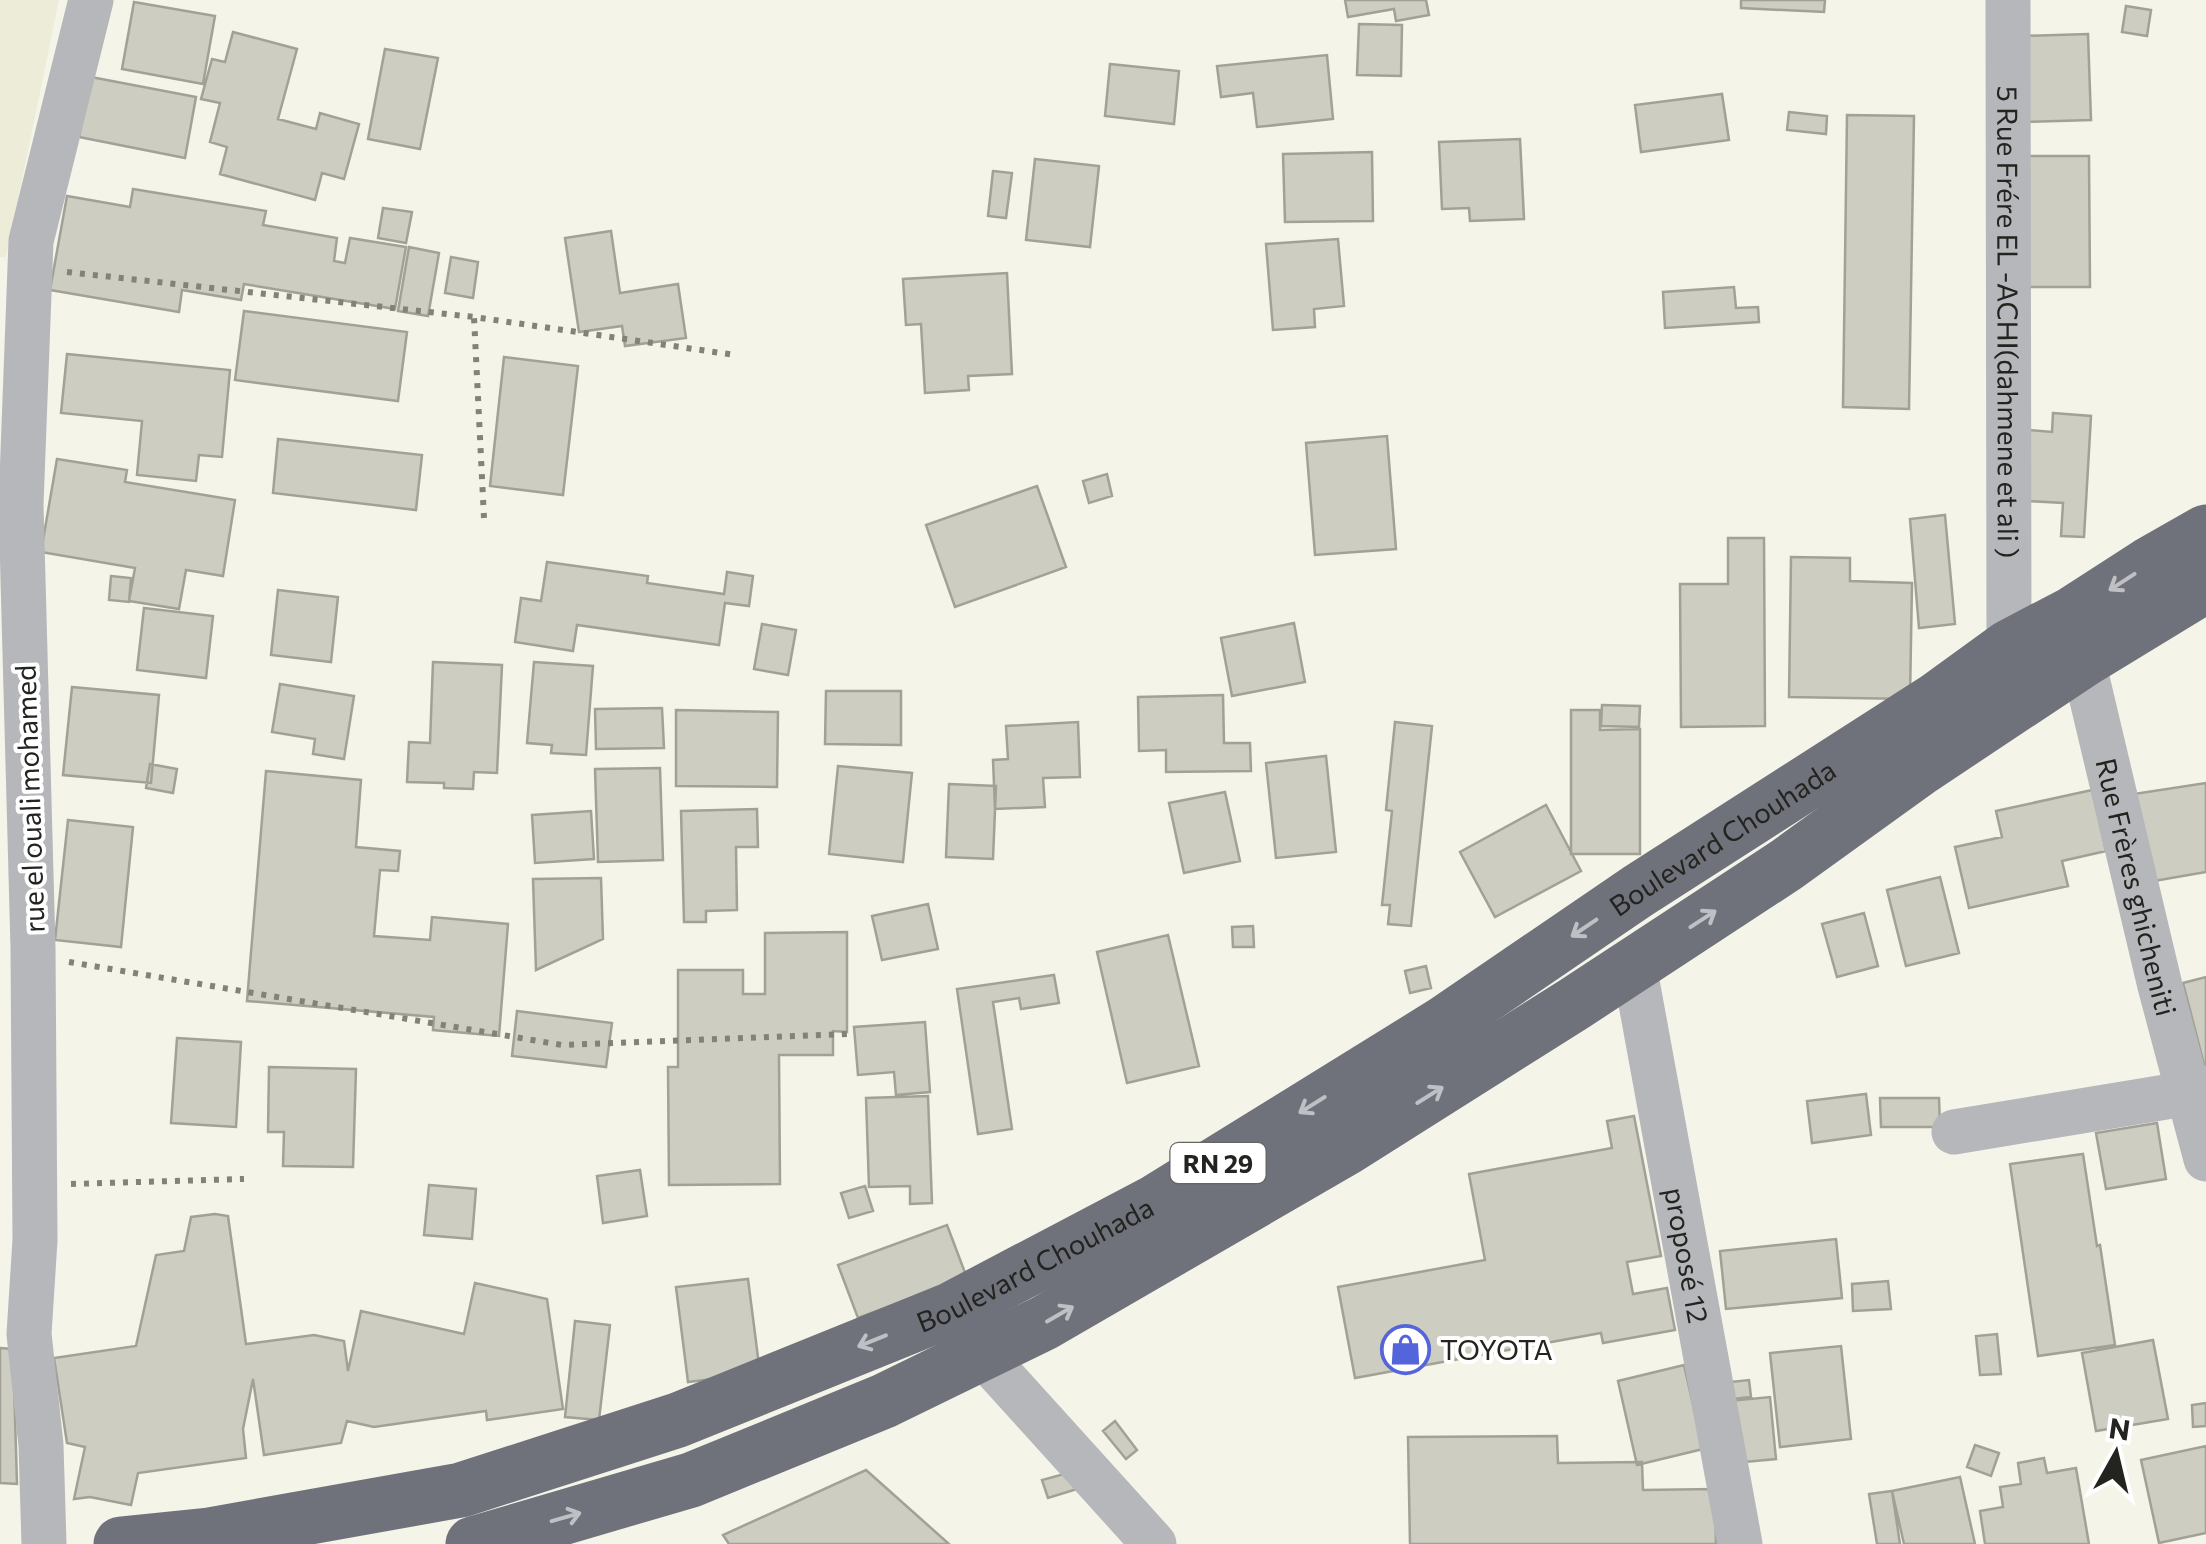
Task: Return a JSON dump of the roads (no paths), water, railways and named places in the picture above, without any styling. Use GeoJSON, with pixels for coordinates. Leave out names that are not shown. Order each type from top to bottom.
{"type":"FeatureCollection","features":[{"type":"Feature","properties":{"kind":"highway","name":"Boulevard Chouhada"},"geometry":{"type":"LineString","coordinates":[[121,1544],[209,1535],[461,1490],[678,1420],[950,1310],[1158,1201],[1426,1034],[1936,700],[2009,648],[2077,637],[2148,565],[2206,532]]}},
{"type":"Feature","properties":{"kind":"highway","name":"RN 29"},"geometry":{"type":"LineString","coordinates":[[472,1544],[692,1480],[884,1401],[1044,1323],[1329,1158],[1786,865],[1922,767],[2077,637],[2206,585]]}},
{"type":"Feature","properties":{"kind":"street","name":"rue el ouali mohamed"},"geometry":{"type":"LineString","coordinates":[[44,1544],[40,1445],[29,1334],[35,1240],[33,956],[21,505],[31,242],[91,0]]}},
{"type":"Feature","properties":{"kind":"street","name":"5 Rue Frére EL -ACHI(dahmene et ali )"},"geometry":{"type":"LineString","coordinates":[[2008,0],[2009,648]]}},
{"type":"Feature","properties":{"kind":"street","name":"Rue Frères ghicheniti"},"geometry":{"type":"LineString","coordinates":[[2077,637],[2160,986],[2198,1091],[2206,1159]]}},
{"type":"Feature","properties":{"kind":"street","name":"proposé 12"},"geometry":{"type":"LineString","coordinates":[[1634,965],[1740,1544]]}},
{"type":"Feature","properties":{"kind":"street"},"geometry":{"type":"LineString","coordinates":[[1954,1132],[2198,1091]]}},
{"type":"Feature","properties":{"kind":"street"},"geometry":{"type":"LineString","coordinates":[[982,1354],[1154,1544]]}},
{"type":"Feature","properties":{"kind":"place","name":"TOYOTA"},"geometry":{"type":"Point","coordinates":[1405,1349]}}]}
